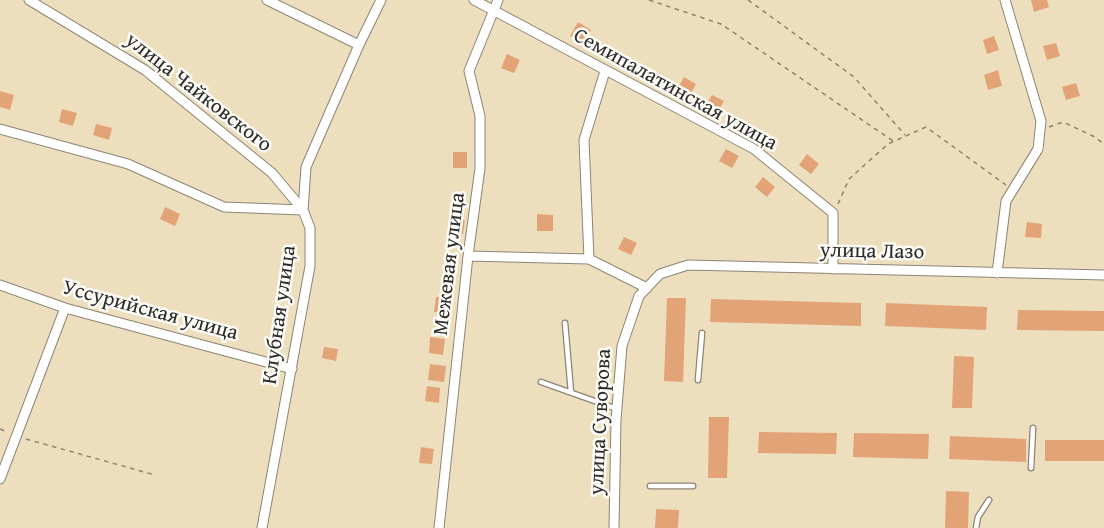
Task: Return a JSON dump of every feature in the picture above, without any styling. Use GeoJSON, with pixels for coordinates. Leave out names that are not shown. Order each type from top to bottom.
{"type":"FeatureCollection","features":[{"type":"Feature","properties":{"kind":"street","name":"улица Чайковского"},"geometry":{"type":"LineString","coordinates":[[29,0],[145,70],[272,174],[303,210]]}},
{"type":"Feature","properties":{"kind":"street"},"geometry":{"type":"LineString","coordinates":[[267,0],[359,45]]}},
{"type":"Feature","properties":{"kind":"street","name":"Клубная улица"},"geometry":{"type":"LineString","coordinates":[[262,528],[310,266],[310,228],[303,210],[306,167],[381,0]]}},
{"type":"Feature","properties":{"kind":"street","name":"Семипалатинская улица"},"geometry":{"type":"LineString","coordinates":[[474,0],[754,149],[833,213]]}},
{"type":"Feature","properties":{"kind":"street"},"geometry":{"type":"LineString","coordinates":[[495,10],[498,0]]}},
{"type":"Feature","properties":{"kind":"street"},"geometry":{"type":"LineString","coordinates":[[998,273],[1006,201],[1038,149],[1041,121],[1005,0]]}},
{"type":"Feature","properties":{"kind":"street","name":"Межевая улица"},"geometry":{"type":"LineString","coordinates":[[439,528],[468,256],[480,168],[480,116],[469,71],[495,10]]}},
{"type":"Feature","properties":{"kind":"street"},"geometry":{"type":"LineString","coordinates":[[589,259],[584,141],[605,70]]}},
{"type":"Feature","properties":{"kind":"street"},"geometry":{"type":"LineString","coordinates":[[0,129],[128,164],[224,207],[303,210]]}},
{"type":"Feature","properties":{"kind":"street"},"geometry":{"type":"LineString","coordinates":[[833,213],[833,269]]}},
{"type":"Feature","properties":{"kind":"street"},"geometry":{"type":"LineString","coordinates":[[468,256],[589,259],[647,288]]}},
{"type":"Feature","properties":{"kind":"street","name":"улица Лазо"},"geometry":{"type":"LineString","coordinates":[[647,288],[660,274],[688,266],[1104,275]]}},
{"type":"Feature","properties":{"kind":"street","name":"Уссурийская улица"},"geometry":{"type":"LineString","coordinates":[[0,285],[65,308],[292,369]]}},
{"type":"Feature","properties":{"kind":"street","name":"улица Суворова"},"geometry":{"type":"LineString","coordinates":[[614,528],[617,409],[622,346],[639,296],[647,288]]}},
{"type":"Feature","properties":{"kind":"street"},"geometry":{"type":"LineString","coordinates":[[0,479],[65,308]]}},
{"type":"Feature","properties":{"kind":"lane"},"geometry":{"type":"LineString","coordinates":[[565,323],[571,392]]}},
{"type":"Feature","properties":{"kind":"lane"},"geometry":{"type":"LineString","coordinates":[[698,380],[702,333]]}},
{"type":"Feature","properties":{"kind":"lane"},"geometry":{"type":"LineString","coordinates":[[541,382],[617,409]]}},
{"type":"Feature","properties":{"kind":"lane"},"geometry":{"type":"LineString","coordinates":[[1031,468],[1033,428]]}},
{"type":"Feature","properties":{"kind":"lane"},"geometry":{"type":"LineString","coordinates":[[650,486],[693,486]]}},
{"type":"Feature","properties":{"kind":"lane"},"geometry":{"type":"LineString","coordinates":[[976,528],[978,517],[989,500]]}},
{"type":"Feature","properties":{"kind":"path"},"geometry":{"type":"LineString","coordinates":[[650,0],[721,24],[893,141]]}},
{"type":"Feature","properties":{"kind":"path"},"geometry":{"type":"LineString","coordinates":[[748,0],[854,77],[906,135]]}},
{"type":"Feature","properties":{"kind":"path"},"geometry":{"type":"LineString","coordinates":[[1040,131],[1063,122],[1095,137],[1104,144]]}},
{"type":"Feature","properties":{"kind":"path"},"geometry":{"type":"LineString","coordinates":[[833,213],[849,179],[893,141],[926,127],[1013,189]]}},
{"type":"Feature","properties":{"kind":"path"},"geometry":{"type":"LineString","coordinates":[[16,436],[155,475]]}},
{"type":"Feature","properties":{"kind":"building"},"geometry":{"type":"Polygon","coordinates":[[[1031,0],[1047,0],[1049,7],[1034,12],[1031,0]]]}},
{"type":"Feature","properties":{"kind":"building"},"geometry":{"type":"Polygon","coordinates":[[[578,22],[591,30],[584,44],[570,36],[578,22]]]}},
{"type":"Feature","properties":{"kind":"building"},"geometry":{"type":"Polygon","coordinates":[[[994,36],[999,50],[987,54],[983,40],[994,36]]]}},
{"type":"Feature","properties":{"kind":"building"},"geometry":{"type":"Polygon","coordinates":[[[1056,43],[1060,56],[1047,60],[1043,46],[1056,43]]]}},
{"type":"Feature","properties":{"kind":"building"},"geometry":{"type":"Polygon","coordinates":[[[507,54],[520,60],[514,73],[501,68],[507,54]]]}},
{"type":"Feature","properties":{"kind":"building"},"geometry":{"type":"Polygon","coordinates":[[[998,70],[1002,86],[988,90],[984,75],[998,70]]]}},
{"type":"Feature","properties":{"kind":"building"},"geometry":{"type":"Polygon","coordinates":[[[684,77],[696,84],[689,97],[677,90],[684,77]]]}},
{"type":"Feature","properties":{"kind":"building"},"geometry":{"type":"Polygon","coordinates":[[[1076,83],[1080,96],[1066,100],[1062,87],[1076,83]]]}},
{"type":"Feature","properties":{"kind":"building"},"geometry":{"type":"Polygon","coordinates":[[[0,91],[14,95],[10,110],[0,107],[0,91]]]}},
{"type":"Feature","properties":{"kind":"building"},"geometry":{"type":"Polygon","coordinates":[[[712,95],[724,101],[717,113],[705,107],[712,95]]]}},
{"type":"Feature","properties":{"kind":"building"},"geometry":{"type":"Polygon","coordinates":[[[62,109],[77,113],[73,126],[59,122],[62,109]]]}},
{"type":"Feature","properties":{"kind":"building"},"geometry":{"type":"Polygon","coordinates":[[[96,124],[112,128],[109,140],[93,135],[96,124]]]}},
{"type":"Feature","properties":{"kind":"building"},"geometry":{"type":"Polygon","coordinates":[[[726,149],[739,156],[732,168],[719,161],[726,149]]]}},
{"type":"Feature","properties":{"kind":"building"},"geometry":{"type":"Polygon","coordinates":[[[453,152],[467,152],[467,168],[453,168],[453,152]]]}},
{"type":"Feature","properties":{"kind":"building"},"geometry":{"type":"Polygon","coordinates":[[[807,154],[819,164],[811,174],[799,165],[807,154]]]}},
{"type":"Feature","properties":{"kind":"building"},"geometry":{"type":"Polygon","coordinates":[[[763,177],[775,187],[767,197],[755,187],[763,177]]]}},
{"type":"Feature","properties":{"kind":"building"},"geometry":{"type":"Polygon","coordinates":[[[165,207],[180,214],[175,226],[160,219],[165,207]]]}},
{"type":"Feature","properties":{"kind":"building"},"geometry":{"type":"Polygon","coordinates":[[[537,214],[553,215],[553,231],[537,231],[537,214]]]}},
{"type":"Feature","properties":{"kind":"building"},"geometry":{"type":"Polygon","coordinates":[[[449,218],[465,220],[463,234],[448,233],[449,218]]]}},
{"type":"Feature","properties":{"kind":"building"},"geometry":{"type":"Polygon","coordinates":[[[1027,222],[1042,224],[1041,238],[1025,237],[1027,222]]]}},
{"type":"Feature","properties":{"kind":"building"},"geometry":{"type":"Polygon","coordinates":[[[624,237],[637,243],[631,255],[618,249],[624,237]]]}},
{"type":"Feature","properties":{"kind":"building"},"geometry":{"type":"Polygon","coordinates":[[[436,297],[452,299],[450,314],[434,312],[436,297]]]}},
{"type":"Feature","properties":{"kind":"building"},"geometry":{"type":"Polygon","coordinates":[[[667,298],[686,298],[683,382],[664,381],[667,298]]]}},
{"type":"Feature","properties":{"kind":"building"},"geometry":{"type":"Polygon","coordinates":[[[711,299],[861,303],[861,326],[710,322],[711,299]]]}},
{"type":"Feature","properties":{"kind":"building"},"geometry":{"type":"Polygon","coordinates":[[[886,303],[987,307],[986,330],[885,326],[886,303]]]}},
{"type":"Feature","properties":{"kind":"building"},"geometry":{"type":"Polygon","coordinates":[[[1018,310],[1104,311],[1104,331],[1017,330],[1018,310]]]}},
{"type":"Feature","properties":{"kind":"building"},"geometry":{"type":"Polygon","coordinates":[[[430,337],[445,339],[443,355],[429,353],[430,337]]]}},
{"type":"Feature","properties":{"kind":"building"},"geometry":{"type":"Polygon","coordinates":[[[324,347],[338,349],[336,361],[322,358],[324,347]]]}},
{"type":"Feature","properties":{"kind":"building"},"geometry":{"type":"Polygon","coordinates":[[[954,356],[974,357],[972,408],[952,408],[954,356]]]}},
{"type":"Feature","properties":{"kind":"building"},"geometry":{"type":"Polygon","coordinates":[[[430,364],[446,366],[444,382],[428,380],[430,364]]]}},
{"type":"Feature","properties":{"kind":"building"},"geometry":{"type":"Polygon","coordinates":[[[427,386],[440,388],[439,403],[425,401],[427,386]]]}},
{"type":"Feature","properties":{"kind":"building"},"geometry":{"type":"Polygon","coordinates":[[[709,417],[729,417],[727,478],[708,478],[709,417]]]}},
{"type":"Feature","properties":{"kind":"building"},"geometry":{"type":"Polygon","coordinates":[[[759,432],[837,433],[836,454],[758,453],[759,432]]]}},
{"type":"Feature","properties":{"kind":"building"},"geometry":{"type":"Polygon","coordinates":[[[854,433],[929,434],[928,459],[853,457],[854,433]]]}},
{"type":"Feature","properties":{"kind":"building"},"geometry":{"type":"Polygon","coordinates":[[[950,436],[1026,439],[1026,462],[949,459],[950,436]]]}},
{"type":"Feature","properties":{"kind":"building"},"geometry":{"type":"Polygon","coordinates":[[[1045,440],[1104,440],[1104,461],[1045,461],[1045,440]]]}},
{"type":"Feature","properties":{"kind":"building"},"geometry":{"type":"Polygon","coordinates":[[[421,447],[434,449],[432,464],[419,463],[421,447]]]}},
{"type":"Feature","properties":{"kind":"building"},"geometry":{"type":"Polygon","coordinates":[[[946,491],[969,492],[968,528],[945,528],[946,491]]]}},
{"type":"Feature","properties":{"kind":"building"},"geometry":{"type":"Polygon","coordinates":[[[656,509],[679,510],[678,528],[655,528],[656,509]]]}}]}
